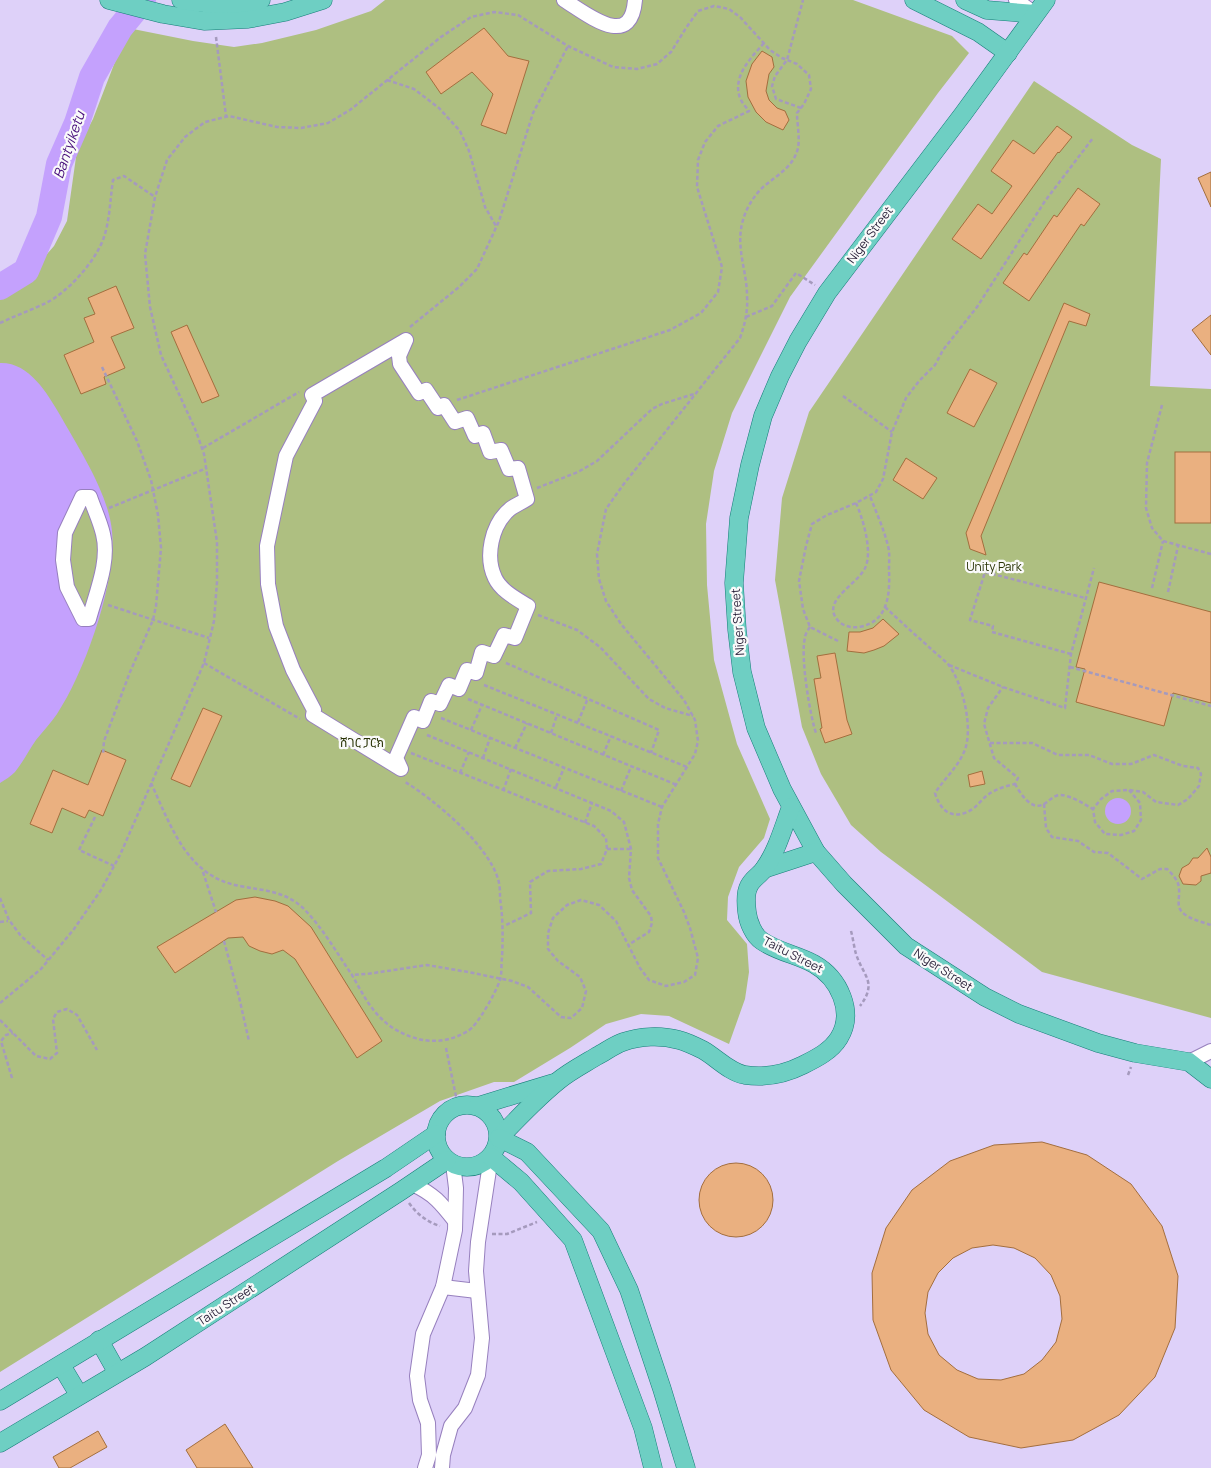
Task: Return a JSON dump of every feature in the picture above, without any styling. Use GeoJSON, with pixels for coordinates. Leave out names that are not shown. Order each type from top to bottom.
{"type":"FeatureCollection","features":[{"type":"Feature","properties":{"kind":"main road"},"geometry":{"type":"LineString","coordinates":[[109,0],[163,14],[204,21],[248,20],[285,12],[323,0]]}},
{"type":"Feature","properties":{"kind":"main road"},"geometry":{"type":"LineString","coordinates":[[181,0],[209,3],[245,3],[261,0]]}},
{"type":"Feature","properties":{"kind":"main road"},"geometry":{"type":"LineString","coordinates":[[914,0],[978,32],[1008,53]]}},
{"type":"Feature","properties":{"kind":"main road"},"geometry":{"type":"LineString","coordinates":[[965,0],[987,10],[1035,14]]}},
{"type":"Feature","properties":{"kind":"main road","name":"Niger Street"},"geometry":{"type":"LineString","coordinates":[[1046,0],[827,293],[798,341],[780,376],[763,416],[739,518],[734,583],[742,672],[756,728],[791,807],[816,852],[844,884],[906,946],[986,997],[1019,1014],[1098,1043],[1135,1053],[1189,1062],[1211,1079]]}},
{"type":"Feature","properties":{"kind":"main road","name":"Taitu Street"},"geometry":{"type":"LineString","coordinates":[[558,1081],[621,1042],[640,1038],[658,1036],[684,1042],[705,1051],[716,1060],[743,1075],[759,1076],[790,1072],[833,1046],[840,1036],[845,1021],[844,1002],[837,985],[828,974],[814,964],[761,941],[752,927],[747,913],[748,886],[764,869],[779,842],[791,807]]}},
{"type":"Feature","properties":{"kind":"main road"},"geometry":{"type":"LineString","coordinates":[[764,869],[816,852]]}},
{"type":"Feature","properties":{"kind":"main road"},"geometry":{"type":"LineString","coordinates":[[478,1106],[558,1081]]}},
{"type":"Feature","properties":{"kind":"main road"},"geometry":{"type":"LineString","coordinates":[[499,1138],[558,1081]]}},
{"type":"Feature","properties":{"kind":"main road"},"geometry":{"type":"LineString","coordinates":[[468,1104],[478,1106],[487,1111],[494,1119],[498,1128],[499,1138],[496,1148],[491,1157],[473,1166],[463,1166],[450,1162],[440,1151],[436,1134],[442,1117],[449,1110],[458,1106],[468,1104]]}},
{"type":"Feature","properties":{"kind":"main road"},"geometry":{"type":"LineString","coordinates":[[0,1401],[386,1168],[436,1134]]}},
{"type":"Feature","properties":{"kind":"main road"},"geometry":{"type":"LineString","coordinates":[[499,1138],[527,1152],[601,1231],[629,1290],[686,1468]]}},
{"type":"Feature","properties":{"kind":"main road"},"geometry":{"type":"LineString","coordinates":[[491,1157],[521,1182],[572,1240],[643,1428],[653,1468]]}},
{"type":"Feature","properties":{"kind":"main road","name":"Taitu Street"},"geometry":{"type":"LineString","coordinates":[[1,1439],[153,1352],[412,1184],[450,1162]]}},
{"type":"Feature","properties":{"kind":"main road"},"geometry":{"type":"LineString","coordinates":[[100,1340],[117,1372]]}},
{"type":"Feature","properties":{"kind":"main road"},"geometry":{"type":"LineString","coordinates":[[61,1365],[79,1395]]}},
{"type":"Feature","properties":{"kind":"street"},"geometry":{"type":"LineString","coordinates":[[564,0],[608,26],[620,27],[628,23],[634,11],[635,0]]}},
{"type":"Feature","properties":{"kind":"street"},"geometry":{"type":"LineString","coordinates":[[1016,0],[1035,14]]}},
{"type":"Feature","properties":{"kind":"street"},"geometry":{"type":"LineString","coordinates":[[406,340],[399,356],[400,364],[418,393],[426,390],[438,408],[444,405],[455,422],[466,418],[475,436],[483,433],[490,452],[501,450],[510,470],[518,468],[525,493],[527,500],[510,510],[500,522],[492,542],[490,558],[495,580],[509,594],[528,606],[515,638],[504,635],[494,656],[482,652],[476,673],[466,670],[459,689],[449,685],[440,704],[431,701],[423,721],[414,717],[398,748],[396,758],[401,769],[313,715],[314,710],[293,670],[276,626],[268,584],[266,546],[286,456],[315,401],[312,395],[406,340]]}},
{"type":"Feature","properties":{"kind":"street"},"geometry":{"type":"LineString","coordinates":[[82,497],[90,497],[104,535],[104,565],[89,619],[84,620],[68,587],[63,560],[65,533],[82,497]]}},
{"type":"Feature","properties":{"kind":"street"},"geometry":{"type":"LineString","coordinates":[[1189,1062],[1211,1051]]}},
{"type":"Feature","properties":{"kind":"street"},"geometry":{"type":"LineString","coordinates":[[442,1468],[443,1455],[451,1426],[465,1408],[478,1375],[482,1338],[476,1291],[478,1242],[491,1157]]}},
{"type":"Feature","properties":{"kind":"street"},"geometry":{"type":"LineString","coordinates":[[424,1468],[429,1455],[428,1423],[420,1400],[417,1376],[423,1334],[443,1286],[453,1238],[456,1188],[450,1162]]}},
{"type":"Feature","properties":{"kind":"street"},"geometry":{"type":"LineString","coordinates":[[412,1184],[428,1192],[455,1221]]}},
{"type":"Feature","properties":{"kind":"street"},"geometry":{"type":"LineString","coordinates":[[443,1286],[476,1291]]}},
{"type":"Feature","properties":{"kind":"street"},"geometry":{"type":"LineString","coordinates":[[428,1423],[451,1426]]}},
{"type":"Feature","properties":{"kind":"path"},"geometry":{"type":"LineString","coordinates":[[801,108],[776,99],[772,86],[775,76],[787,60],[803,0]]}},
{"type":"Feature","properties":{"kind":"path"},"geometry":{"type":"LineString","coordinates":[[0,1003],[41,969],[74,929],[101,890],[114,866],[204,663],[214,621],[217,582],[217,542],[207,468],[196,431],[161,355],[150,307],[145,254],[155,197],[167,160],[185,136],[205,122],[226,116],[277,127],[301,128],[328,123],[350,110],[441,38],[471,18],[494,12],[518,15],[568,46],[613,67],[637,69],[657,64],[671,52],[698,11],[714,6],[729,10],[740,18],[770,50],[797,64],[809,75],[811,90],[797,113],[798,147],[794,158],[785,171],[761,190],[749,204],[743,220],[739,238],[747,295],[746,317],[740,338],[606,509],[597,554],[599,580],[606,601],[621,624],[684,700],[695,720],[698,741],[695,754],[662,807],[658,824],[658,858],[690,928],[698,958],[695,975],[684,982],[666,986],[649,980],[640,968],[616,921],[599,905],[580,900],[567,905],[553,918],[548,933],[548,949],[558,961],[580,977],[586,991],[582,1008],[571,1018],[561,1017],[528,987],[500,979],[427,965],[351,975]]}},
{"type":"Feature","properties":{"kind":"path"},"geometry":{"type":"LineString","coordinates":[[214,20],[226,116]]}},
{"type":"Feature","properties":{"kind":"path"},"geometry":{"type":"LineString","coordinates":[[444,405],[670,330],[701,313],[718,292],[722,266],[697,186],[698,160],[705,142],[718,126],[749,111],[740,98],[739,81],[745,65],[764,43]]}},
{"type":"Feature","properties":{"kind":"path"},"geometry":{"type":"LineString","coordinates":[[409,327],[459,287],[476,269],[497,228],[534,113],[568,46]]}},
{"type":"Feature","properties":{"kind":"path"},"geometry":{"type":"LineString","coordinates":[[387,80],[414,90],[439,108],[460,131],[470,151],[485,207],[497,228]]}},
{"type":"Feature","properties":{"kind":"path"},"geometry":{"type":"LineString","coordinates":[[838,641],[810,627],[803,609],[799,581],[812,524],[876,492],[883,480],[892,432],[906,398],[935,365],[943,350],[977,307],[1045,201],[1093,138]]}},
{"type":"Feature","properties":{"kind":"path"},"geometry":{"type":"LineString","coordinates":[[0,323],[48,302],[72,283],[89,265],[103,239],[109,215],[113,180],[124,176],[155,197]]}},
{"type":"Feature","properties":{"kind":"path"},"geometry":{"type":"LineString","coordinates":[[746,317],[772,306],[796,273],[827,293]]}},
{"type":"Feature","properties":{"kind":"path"},"geometry":{"type":"LineString","coordinates":[[102,367],[142,455],[151,480],[158,515],[161,548],[153,620],[130,672],[104,741],[103,754]]}},
{"type":"Feature","properties":{"kind":"path"},"geometry":{"type":"LineString","coordinates":[[202,448],[302,390]]}},
{"type":"Feature","properties":{"kind":"path"},"geometry":{"type":"LineString","coordinates":[[525,493],[578,472],[597,461],[652,409],[662,404],[696,394]]}},
{"type":"Feature","properties":{"kind":"path"},"geometry":{"type":"LineString","coordinates":[[843,396],[892,432]]}},
{"type":"Feature","properties":{"kind":"path"},"geometry":{"type":"LineString","coordinates":[[1162,405],[1147,463],[1146,508],[1152,528],[1163,541],[1211,554]]}},
{"type":"Feature","properties":{"kind":"path"},"geometry":{"type":"LineString","coordinates":[[107,508],[207,468]]}},
{"type":"Feature","properties":{"kind":"path"},"geometry":{"type":"LineString","coordinates":[[856,503],[862,516],[867,540],[866,565],[858,579],[836,598],[832,607],[836,618],[845,626],[857,627],[869,625],[881,615],[890,589],[889,548],[870,495]]}},
{"type":"Feature","properties":{"kind":"path"},"geometry":{"type":"LineString","coordinates":[[1152,588],[1163,541]]}},
{"type":"Feature","properties":{"kind":"path"},"geometry":{"type":"LineString","coordinates":[[1168,592],[1178,546]]}},
{"type":"Feature","properties":{"kind":"path"},"geometry":{"type":"LineString","coordinates":[[948,665],[1003,687],[1065,708],[1071,654],[1094,568]]}},
{"type":"Feature","properties":{"kind":"path"},"geometry":{"type":"LineString","coordinates":[[1071,654],[992,632],[994,626],[970,620],[985,572],[1085,598]]}},
{"type":"Feature","properties":{"kind":"path"},"geometry":{"type":"LineString","coordinates":[[104,604],[210,638]]}},
{"type":"Feature","properties":{"kind":"path"},"geometry":{"type":"LineString","coordinates":[[885,607],[948,665],[959,686],[966,711],[968,736],[964,751],[956,767],[942,781],[935,793],[938,802],[948,813],[962,815],[975,808],[989,794],[1014,784],[1018,778],[994,758],[984,724],[988,708],[1003,687]]}},
{"type":"Feature","properties":{"kind":"path"},"geometry":{"type":"LineString","coordinates":[[526,610],[577,630],[600,647],[649,699],[665,708],[693,716]]}},
{"type":"Feature","properties":{"kind":"path"},"geometry":{"type":"LineString","coordinates":[[810,627],[805,637],[804,658],[812,721],[816,733]]}},
{"type":"Feature","properties":{"kind":"path"},"geometry":{"type":"LineString","coordinates":[[482,652],[659,730],[651,753]]}},
{"type":"Feature","properties":{"kind":"path"},"geometry":{"type":"LineString","coordinates":[[204,663],[304,722]]}},
{"type":"Feature","properties":{"kind":"path"},"geometry":{"type":"LineString","coordinates":[[1070,667],[1211,706]]}},
{"type":"Feature","properties":{"kind":"path"},"geometry":{"type":"LineString","coordinates":[[464,677],[688,768]]}},
{"type":"Feature","properties":{"kind":"path"},"geometry":{"type":"LineString","coordinates":[[447,691],[677,785]]}},
{"type":"Feature","properties":{"kind":"path"},"geometry":{"type":"LineString","coordinates":[[578,723],[588,698]]}},
{"type":"Feature","properties":{"kind":"path"},"geometry":{"type":"LineString","coordinates":[[471,730],[482,705]]}},
{"type":"Feature","properties":{"kind":"path"},"geometry":{"type":"LineString","coordinates":[[426,713],[662,807]]}},
{"type":"Feature","properties":{"kind":"path"},"geometry":{"type":"LineString","coordinates":[[551,733],[558,715]]}},
{"type":"Feature","properties":{"kind":"path"},"geometry":{"type":"LineString","coordinates":[[515,748],[527,723]]}},
{"type":"Feature","properties":{"kind":"path"},"geometry":{"type":"LineString","coordinates":[[409,727],[611,811],[624,822],[631,849],[629,878],[632,890],[651,916],[652,923],[649,932],[628,945]]}},
{"type":"Feature","properties":{"kind":"path"},"geometry":{"type":"LineString","coordinates":[[603,755],[611,736]]}},
{"type":"Feature","properties":{"kind":"path"},"geometry":{"type":"LineString","coordinates":[[483,758],[491,738]]}},
{"type":"Feature","properties":{"kind":"path"},"geometry":{"type":"LineString","coordinates":[[990,743],[1032,743],[1058,755],[1089,755],[1112,764],[1131,764],[1154,755],[1183,766],[1198,768],[1201,774],[1199,786],[1188,800],[1178,805],[1156,802],[1143,792],[1129,790],[1112,791],[1101,799],[1093,809],[1095,822],[1105,834],[1120,835],[1134,831],[1141,820],[1140,803],[1129,790]]}},
{"type":"Feature","properties":{"kind":"path"},"geometry":{"type":"LineString","coordinates":[[398,748],[594,826],[606,838],[607,849],[601,864],[581,869],[548,871],[530,882],[531,913],[503,926]]}},
{"type":"Feature","properties":{"kind":"path"},"geometry":{"type":"LineString","coordinates":[[460,773],[469,752]]}},
{"type":"Feature","properties":{"kind":"path"},"geometry":{"type":"LineString","coordinates":[[622,791],[632,766]]}},
{"type":"Feature","properties":{"kind":"path"},"geometry":{"type":"LineString","coordinates":[[556,787],[564,768]]}},
{"type":"Feature","properties":{"kind":"path"},"geometry":{"type":"LineString","coordinates":[[503,791],[511,770]]}},
{"type":"Feature","properties":{"kind":"path"},"geometry":{"type":"LineString","coordinates":[[151,783],[186,852],[202,870],[222,883],[268,890],[285,896],[302,908],[318,926],[374,1012],[394,1028],[414,1038],[428,1042],[444,1040],[470,1030],[491,1001],[500,979],[503,926],[498,878],[484,851],[463,828],[415,788],[400,779]]}},
{"type":"Feature","properties":{"kind":"path"},"geometry":{"type":"LineString","coordinates":[[1014,784],[1027,802],[1035,805],[1044,804],[1060,795],[1093,809]]}},
{"type":"Feature","properties":{"kind":"path"},"geometry":{"type":"LineString","coordinates":[[585,823],[592,803]]}},
{"type":"Feature","properties":{"kind":"path"},"geometry":{"type":"LineString","coordinates":[[1044,804],[1046,828],[1052,836],[1078,841],[1094,852],[1108,853],[1142,879],[1160,869],[1167,869],[1175,876],[1179,888],[1178,900],[1181,911],[1191,918],[1211,925]]}},
{"type":"Feature","properties":{"kind":"path"},"geometry":{"type":"LineString","coordinates":[[95,817],[79,850],[114,866]]}},
{"type":"Feature","properties":{"kind":"path"},"geometry":{"type":"LineString","coordinates":[[607,849],[631,849]]}},
{"type":"Feature","properties":{"kind":"path"},"geometry":{"type":"LineString","coordinates":[[202,870],[216,912]]}},
{"type":"Feature","properties":{"kind":"path"},"geometry":{"type":"LineString","coordinates":[[0,898],[9,920],[21,936],[48,960]]}},
{"type":"Feature","properties":{"kind":"path"},"geometry":{"type":"LineString","coordinates":[[0,922],[9,920]]}},
{"type":"Feature","properties":{"kind":"path"},"geometry":{"type":"LineString","coordinates":[[851,931],[856,955],[867,976],[868,996],[855,1012]]}},
{"type":"Feature","properties":{"kind":"path"},"geometry":{"type":"LineString","coordinates":[[224,941],[249,1041]]}},
{"type":"Feature","properties":{"kind":"path"},"geometry":{"type":"LineString","coordinates":[[0,1020],[36,1056],[50,1059],[56,1053],[53,1019],[57,1012],[68,1009],[77,1015],[97,1050]]}},
{"type":"Feature","properties":{"kind":"path"},"geometry":{"type":"LineString","coordinates":[[12,1078],[2,1041],[6,1035],[13,1033]]}},
{"type":"Feature","properties":{"kind":"path"},"geometry":{"type":"LineString","coordinates":[[446,1048],[458,1106]]}},
{"type":"Feature","properties":{"kind":"green space","name":"ሸገር ፓርክ"},"geometry":{"type":"Polygon","coordinates":[[[385,0],[853,0],[952,36],[969,53],[790,297],[732,413],[714,471],[706,524],[707,585],[714,660],[737,744],[770,819],[764,838],[739,867],[728,897],[727,920],[747,944],[749,972],[745,999],[729,1044],[669,1016],[641,1014],[606,1024],[514,1082],[494,1082],[440,1101],[338,1161],[0,1372],[0,298],[40,262],[54,246],[67,221],[77,150],[93,119],[128,28],[234,47],[262,43],[316,30],[371,11],[385,0]]]}},
{"type":"Feature","properties":{"kind":"green space","name":"Unity Park"},"geometry":{"type":"Polygon","coordinates":[[[1034,81],[1132,145],[1161,159],[1150,386],[1211,389],[1211,1018],[1042,972],[881,852],[851,825],[821,774],[802,727],[775,580],[782,498],[809,412],[1034,81]]]}},
{"type":"Feature","properties":{"kind":"shaded area"},"geometry":{"type":"Polygon","coordinates":[[[0,363],[10,364],[28,373],[43,389],[60,415],[92,471],[105,501],[112,531],[112,551],[104,600],[97,626],[68,696],[15,772],[0,783],[0,363]],[[82,497],[65,533],[67,587],[89,619],[104,535],[82,497]]]}},
{"type":"Feature","properties":{"kind":"shaded area"},"geometry":{"type":"Polygon","coordinates":[[[1118,798],[1127,802],[1131,811],[1127,820],[1118,824],[1109,820],[1105,811],[1109,802],[1118,798]]]}},
{"type":"Feature","properties":{"kind":"building"},"geometry":{"type":"Polygon","coordinates":[[[484,28],[508,56],[529,61],[506,134],[481,125],[493,94],[472,72],[441,94],[426,72],[484,28]]]}},
{"type":"Feature","properties":{"kind":"building"},"geometry":{"type":"Polygon","coordinates":[[[762,51],[772,57],[774,67],[769,74],[766,91],[769,100],[777,108],[785,111],[789,120],[783,130],[766,122],[756,112],[748,97],[746,81],[752,64],[762,51]]]}},
{"type":"Feature","properties":{"kind":"building"},"geometry":{"type":"Polygon","coordinates":[[[1057,126],[1072,137],[1058,152],[981,259],[952,239],[978,204],[992,214],[1012,186],[991,171],[1013,140],[1034,154],[1057,126]]]}},
{"type":"Feature","properties":{"kind":"building"},"geometry":{"type":"Polygon","coordinates":[[[1211,172],[1211,207],[1198,178],[1211,172]]]}},
{"type":"Feature","properties":{"kind":"building"},"geometry":{"type":"Polygon","coordinates":[[[1078,188],[1100,204],[1084,226],[1081,224],[1029,301],[1003,283],[1024,253],[1027,255],[1054,215],[1057,217],[1078,188]]]}},
{"type":"Feature","properties":{"kind":"building"},"geometry":{"type":"Polygon","coordinates":[[[116,286],[134,328],[111,337],[125,368],[104,377],[106,384],[81,394],[64,355],[94,342],[84,318],[95,314],[88,298],[116,286]]]}},
{"type":"Feature","properties":{"kind":"building"},"geometry":{"type":"Polygon","coordinates":[[[1064,303],[1090,314],[1086,326],[1069,321],[981,536],[986,555],[970,549],[966,533],[1064,303]]]}},
{"type":"Feature","properties":{"kind":"building"},"geometry":{"type":"Polygon","coordinates":[[[1211,315],[1211,355],[1192,330],[1211,315]]]}},
{"type":"Feature","properties":{"kind":"building"},"geometry":{"type":"Polygon","coordinates":[[[187,325],[219,396],[202,403],[171,332],[187,325]]]}},
{"type":"Feature","properties":{"kind":"building"},"geometry":{"type":"Polygon","coordinates":[[[970,369],[997,383],[974,427],[947,413],[970,369]]]}},
{"type":"Feature","properties":{"kind":"building"},"geometry":{"type":"Polygon","coordinates":[[[1175,452],[1211,452],[1211,523],[1175,523],[1175,452]]]}},
{"type":"Feature","properties":{"kind":"building"},"geometry":{"type":"Polygon","coordinates":[[[906,458],[937,478],[923,499],[893,480],[906,458]]]}},
{"type":"Feature","properties":{"kind":"building"},"geometry":{"type":"Polygon","coordinates":[[[1099,582],[1211,612],[1211,703],[1173,693],[1164,726],[1076,702],[1085,669],[1076,667],[1099,582]]]}},
{"type":"Feature","properties":{"kind":"building"},"geometry":{"type":"Polygon","coordinates":[[[883,619],[899,634],[884,646],[874,650],[864,653],[847,651],[849,632],[860,632],[873,628],[883,619]]]}},
{"type":"Feature","properties":{"kind":"building"},"geometry":{"type":"Polygon","coordinates":[[[835,653],[847,720],[852,734],[825,743],[820,729],[822,728],[814,679],[821,678],[817,656],[835,653]]]}},
{"type":"Feature","properties":{"kind":"building"},"geometry":{"type":"Polygon","coordinates":[[[203,708],[222,716],[190,787],[171,779],[203,708]]]}},
{"type":"Feature","properties":{"kind":"building"},"geometry":{"type":"Polygon","coordinates":[[[102,750],[126,760],[103,816],[89,810],[85,818],[62,808],[52,833],[30,824],[53,770],[88,785],[102,750]]]}},
{"type":"Feature","properties":{"kind":"building"},"geometry":{"type":"Polygon","coordinates":[[[982,771],[985,784],[970,787],[968,775],[982,771]]]}},
{"type":"Feature","properties":{"kind":"building"},"geometry":{"type":"Polygon","coordinates":[[[1207,848],[1211,857],[1211,873],[1201,876],[1201,881],[1196,885],[1183,884],[1179,876],[1182,868],[1189,864],[1193,858],[1198,858],[1207,848]]]}},
{"type":"Feature","properties":{"kind":"building"},"geometry":{"type":"Polygon","coordinates":[[[255,897],[288,906],[311,927],[382,1041],[357,1058],[295,959],[283,950],[272,954],[249,946],[243,937],[228,938],[175,973],[157,947],[236,900],[255,897]]]}},
{"type":"Feature","properties":{"kind":"building"},"geometry":{"type":"Polygon","coordinates":[[[1042,1142],[1087,1155],[1131,1184],[1162,1226],[1178,1276],[1175,1328],[1155,1377],[1119,1415],[1073,1440],[1021,1448],[969,1437],[924,1410],[891,1370],[873,1320],[872,1273],[886,1228],[912,1190],[950,1161],[994,1145],[1042,1142]],[[993,1245],[972,1248],[953,1258],[938,1273],[928,1292],[925,1313],[928,1334],[939,1355],[957,1370],[978,1379],[1001,1380],[1024,1374],[1042,1360],[1056,1342],[1062,1319],[1060,1296],[1051,1275],[1035,1258],[1014,1248],[993,1245]]]}},
{"type":"Feature","properties":{"kind":"building"},"geometry":{"type":"Polygon","coordinates":[[[736,1163],[757,1169],[767,1179],[773,1200],[767,1221],[757,1231],[736,1237],[715,1231],[705,1221],[699,1200],[705,1179],[715,1169],[736,1163]]]}},
{"type":"Feature","properties":{"kind":"building"},"geometry":{"type":"Polygon","coordinates":[[[225,1424],[253,1468],[197,1468],[186,1450],[225,1424]]]}},
{"type":"Feature","properties":{"kind":"building"},"geometry":{"type":"Polygon","coordinates":[[[98,1431],[107,1447],[70,1468],[59,1468],[53,1457],[98,1431]]]}},
{"type":"Feature","properties":{"kind":"waterway","name":"Bantyiketu"},"geometry":{"type":"LineString","coordinates":[[0,287],[26,271],[49,217],[59,164],[77,123],[92,77],[120,28],[143,0]]}}]}
